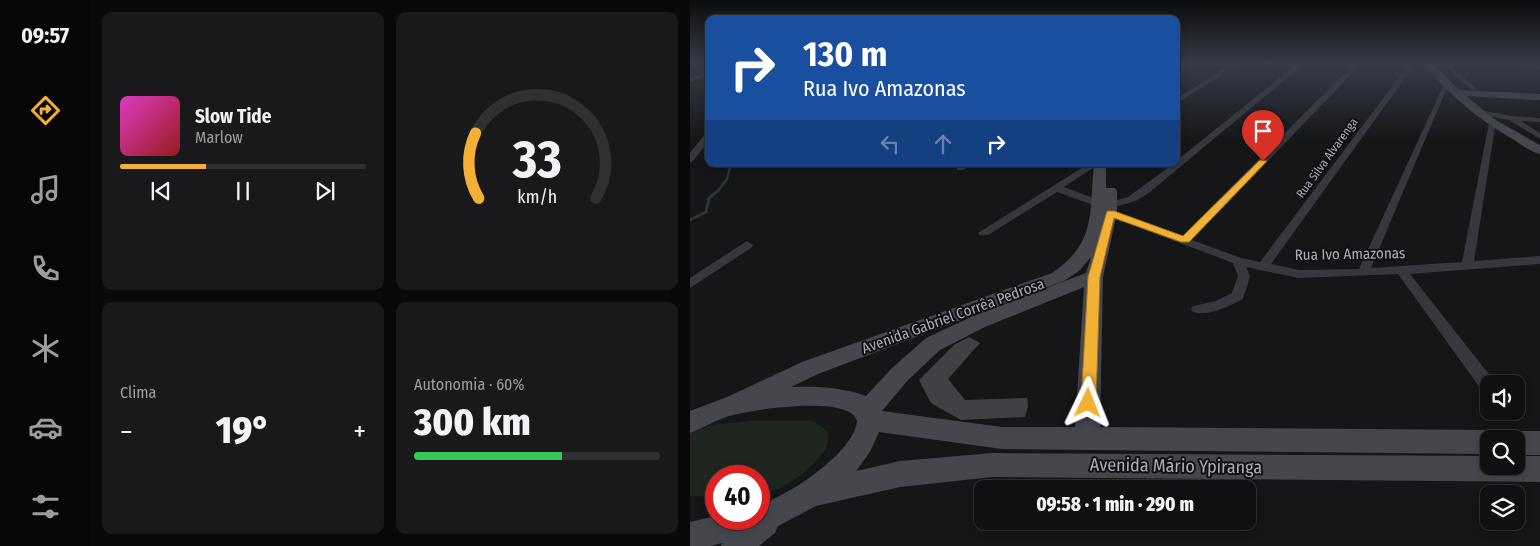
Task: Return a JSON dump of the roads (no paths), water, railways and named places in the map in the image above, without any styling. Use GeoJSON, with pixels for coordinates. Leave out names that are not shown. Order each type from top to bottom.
{"type":"FeatureCollection","features":[{"type":"Feature","properties":{"kind":"main road"},"geometry":{"type":"LineString","coordinates":[[1452,89],[1476,111],[1540,150]]}},
{"type":"Feature","properties":{"kind":"main road"},"geometry":{"type":"LineString","coordinates":[[1455,93],[1540,97]]}},
{"type":"Feature","properties":{"kind":"main road","name":"Avenida Gabriel Corrêa Pedrosa"},"geometry":{"type":"LineString","coordinates":[[730,406],[810,368],[1073,269],[1082,259],[1092,241],[1107,207],[1100,167]]}},
{"type":"Feature","properties":{"kind":"main road","name":"Avenida Gabriel Corrêa Pedrosa"},"geometry":{"type":"LineString","coordinates":[[1087,440],[1094,277],[1107,207],[1109,167]]}},
{"type":"Feature","properties":{"kind":"main road","name":"Avenida Gabriel Corrêa Pedrosa"},"geometry":{"type":"LineString","coordinates":[[868,416],[900,374],[933,344],[978,322],[1094,277]]}},
{"type":"Feature","properties":{"kind":"main road"},"geometry":{"type":"LineString","coordinates":[[690,422],[730,406],[778,398],[818,396],[850,400],[868,416],[867,433],[859,447],[846,462],[814,493],[774,516],[736,546]]}},
{"type":"Feature","properties":{"kind":"main road","name":"Avenida Mário Ypiranga"},"geometry":{"type":"LineString","coordinates":[[868,416],[1002,438],[1480,442]]}},
{"type":"Feature","properties":{"kind":"main road"},"geometry":{"type":"LineString","coordinates":[[1525,443],[1540,443]]}},
{"type":"Feature","properties":{"kind":"main road","name":"Avenida Mário Ypiranga"},"geometry":{"type":"LineString","coordinates":[[814,493],[900,474],[993,465],[1540,469]]}},
{"type":"Feature","properties":{"kind":"main road"},"geometry":{"type":"LineString","coordinates":[[690,536],[774,516]]}},
{"type":"Feature","properties":{"kind":"street"},"geometry":{"type":"LineString","coordinates":[[1180,99],[1196,89]]}},
{"type":"Feature","properties":{"kind":"street"},"geometry":{"type":"LineString","coordinates":[[1180,162],[1270,89]]}},
{"type":"Feature","properties":{"kind":"street"},"geometry":{"type":"LineString","coordinates":[[1185,240],[1333,89]]}},
{"type":"Feature","properties":{"kind":"street","name":"Rua Silva Alvarenga"},"geometry":{"type":"LineString","coordinates":[[1263,267],[1393,89]]}},
{"type":"Feature","properties":{"kind":"street"},"geometry":{"type":"LineString","coordinates":[[1363,273],[1445,89]]}},
{"type":"Feature","properties":{"kind":"street"},"geometry":{"type":"LineString","coordinates":[[1476,111],[1511,118],[1540,120]]}},
{"type":"Feature","properties":{"kind":"street"},"geometry":{"type":"LineString","coordinates":[[1511,118],[1540,137]]}},
{"type":"Feature","properties":{"kind":"street"},"geometry":{"type":"LineString","coordinates":[[1467,265],[1493,122]]}},
{"type":"Feature","properties":{"kind":"street"},"geometry":{"type":"LineString","coordinates":[[690,159],[703,139]]}},
{"type":"Feature","properties":{"kind":"street"},"geometry":{"type":"LineString","coordinates":[[984,233],[1089,167]]}},
{"type":"Feature","properties":{"kind":"street"},"geometry":{"type":"LineString","coordinates":[[1107,207],[1132,199],[1174,167]]}},
{"type":"Feature","properties":{"kind":"street","name":"Rua Ivo Amazonas"},"geometry":{"type":"LineString","coordinates":[[1056,188],[1238,261],[1299,274],[1363,273],[1540,260]]}},
{"type":"Feature","properties":{"kind":"street"},"geometry":{"type":"LineString","coordinates":[[690,284],[747,245]]}},
{"type":"Feature","properties":{"kind":"street"},"geometry":{"type":"LineString","coordinates":[[1198,309],[1219,305],[1238,296],[1244,276],[1238,261]]}},
{"type":"Feature","properties":{"kind":"street"},"geometry":{"type":"LineString","coordinates":[[1401,270],[1480,375]]}},
{"type":"Feature","properties":{"kind":"waterway"},"geometry":{"type":"LineString","coordinates":[[718,190],[727,179],[730,167]]}},
{"type":"Feature","properties":{"kind":"waterway"},"geometry":{"type":"LineString","coordinates":[[690,220],[706,212],[709,198],[718,190]]}}]}
